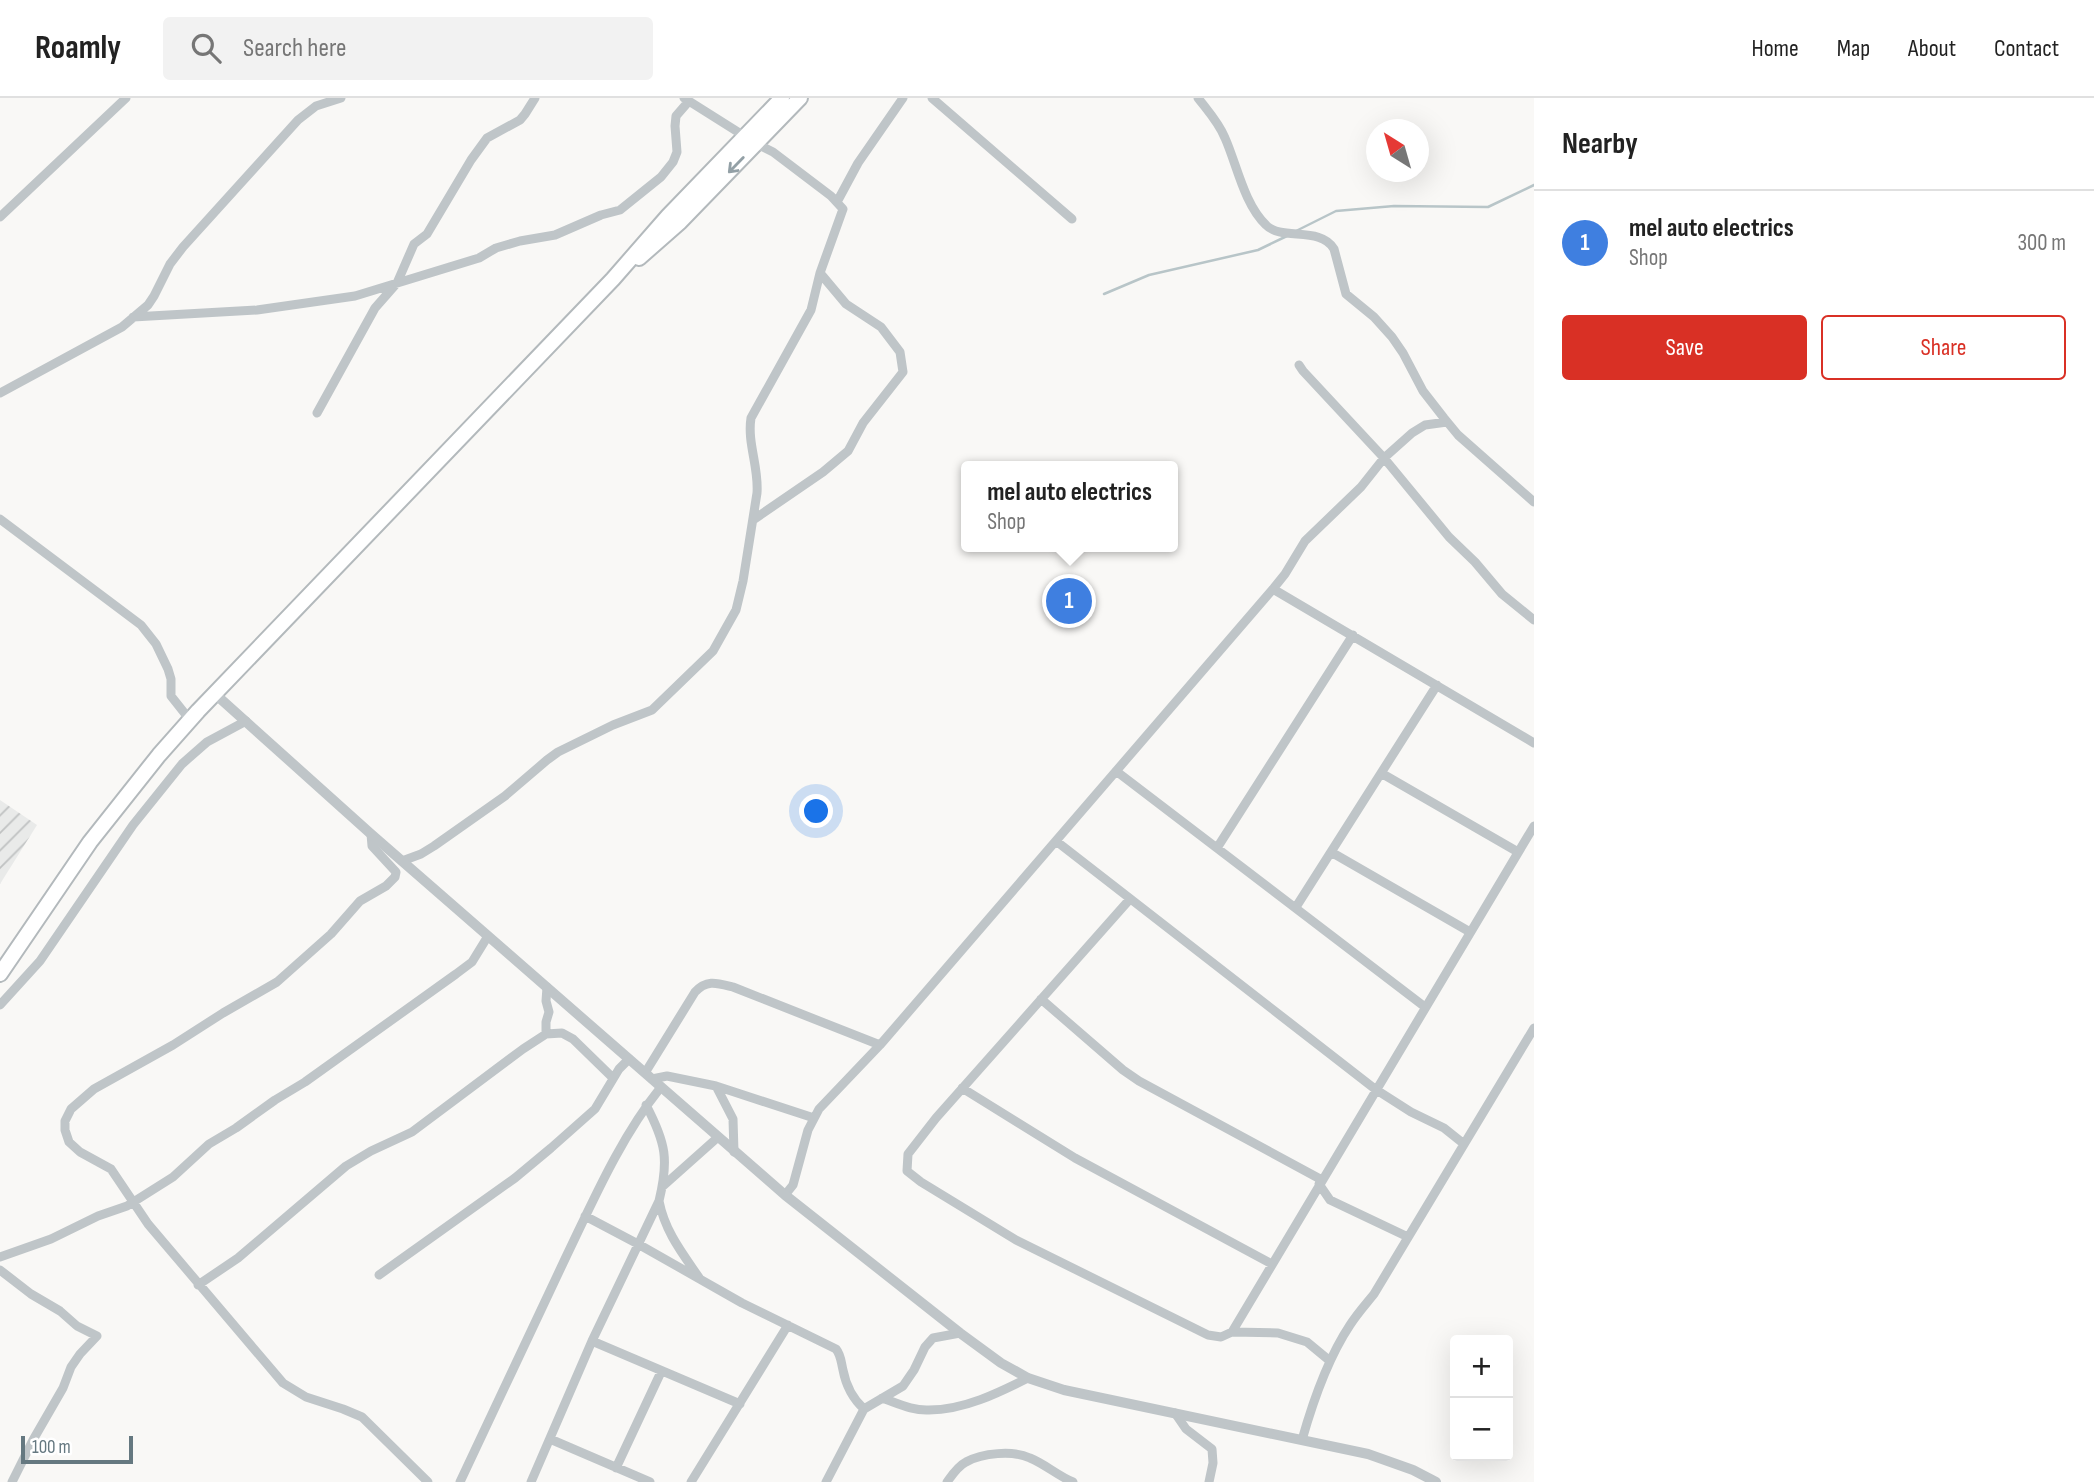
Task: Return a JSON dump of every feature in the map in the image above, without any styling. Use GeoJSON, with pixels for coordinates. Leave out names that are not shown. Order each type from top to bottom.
{"type":"FeatureCollection","features":[{"type":"Feature","properties":{"kind":"main road"},"geometry":{"type":"LineString","coordinates":[[751,140],[782,98]]}},
{"type":"Feature","properties":{"kind":"main road"},"geometry":{"type":"LineString","coordinates":[[0,974],[90,842],[159,755],[214,693],[613,279],[662,223],[800,98]]}},
{"type":"Feature","properties":{"kind":"street"},"geometry":{"type":"LineString","coordinates":[[0,217],[126,98]]}},
{"type":"Feature","properties":{"kind":"street"},"geometry":{"type":"LineString","coordinates":[[0,393],[99,341],[122,327],[148,305],[170,264],[183,247],[298,120],[316,106],[341,98]]}},
{"type":"Feature","properties":{"kind":"street"},"geometry":{"type":"LineString","coordinates":[[317,413],[375,308],[397,283],[414,244],[427,234],[471,160],[487,138],[520,120],[535,98]]}},
{"type":"Feature","properties":{"kind":"street"},"geometry":{"type":"LineString","coordinates":[[837,202],[858,163],[903,98]]}},
{"type":"Feature","properties":{"kind":"street"},"geometry":{"type":"LineString","coordinates":[[932,98],[1072,219]]}},
{"type":"Feature","properties":{"kind":"street"},"geometry":{"type":"LineString","coordinates":[[1198,98],[1225,136],[1238,174],[1266,225],[1273,230],[1316,237],[1331,244],[1335,249],[1346,294],[1374,317],[1392,337],[1423,391],[1458,435],[1534,502]]}},
{"type":"Feature","properties":{"kind":"street"},"geometry":{"type":"LineString","coordinates":[[133,317],[257,310],[355,296],[479,258],[496,248],[561,234],[601,215],[620,210],[661,177],[673,162],[677,147],[677,116],[686,100],[773,152],[843,209],[820,273],[811,310],[751,418],[749,430],[758,478],[753,520],[736,610],[720,642],[652,710],[613,725],[558,752],[505,796],[445,839],[421,854],[402,861]]}},
{"type":"Feature","properties":{"kind":"street"},"geometry":{"type":"LineString","coordinates":[[753,520],[823,472],[848,451],[863,423],[903,373],[900,352],[881,327],[846,304],[820,273]]}},
{"type":"Feature","properties":{"kind":"street"},"geometry":{"type":"LineString","coordinates":[[1299,365],[1502,594],[1534,620]]}},
{"type":"Feature","properties":{"kind":"street"},"geometry":{"type":"LineString","coordinates":[[785,1195],[797,1177],[802,1148],[814,1118],[826,1100],[880,1045],[1273,589],[1305,541],[1361,488],[1384,458],[1412,433],[1425,425],[1447,422]]}},
{"type":"Feature","properties":{"kind":"street"},"geometry":{"type":"LineString","coordinates":[[0,519],[141,625],[165,661],[171,679],[172,696],[190,720]]}},
{"type":"Feature","properties":{"kind":"street"},"geometry":{"type":"LineString","coordinates":[[1273,589],[1534,743]]}},
{"type":"Feature","properties":{"kind":"street"},"geometry":{"type":"LineString","coordinates":[[1217,848],[1353,635]]}},
{"type":"Feature","properties":{"kind":"street"},"geometry":{"type":"LineString","coordinates":[[1296,907],[1437,685]]}},
{"type":"Feature","properties":{"kind":"street"},"geometry":{"type":"LineString","coordinates":[[214,693],[734,1152],[960,1333],[1007,1367],[1028,1378],[1064,1390],[1394,1462],[1436,1482]]}},
{"type":"Feature","properties":{"kind":"street"},"geometry":{"type":"LineString","coordinates":[[0,1005],[40,961],[133,825],[182,764],[207,742],[246,722]]}},
{"type":"Feature","properties":{"kind":"street"},"geometry":{"type":"LineString","coordinates":[[1116,771],[1425,1007]]}},
{"type":"Feature","properties":{"kind":"street"},"geometry":{"type":"LineString","coordinates":[[1381,773],[1518,852]]}},
{"type":"Feature","properties":{"kind":"street"},"geometry":{"type":"LineString","coordinates":[[1231,1332],[1534,826]]}},
{"type":"Feature","properties":{"kind":"street"},"geometry":{"type":"LineString","coordinates":[[371,834],[372,846],[396,872],[386,886],[360,901],[331,934],[277,982],[94,1089],[69,1112],[65,1130],[69,1142],[80,1152],[111,1169],[133,1202],[198,1284],[283,1382],[306,1397],[362,1417],[428,1482]]}},
{"type":"Feature","properties":{"kind":"street"},"geometry":{"type":"LineString","coordinates":[[1056,841],[1375,1089],[1411,1112],[1444,1128],[1464,1144]]}},
{"type":"Feature","properties":{"kind":"street"},"geometry":{"type":"LineString","coordinates":[[1331,852],[1470,932]]}},
{"type":"Feature","properties":{"kind":"street"},"geometry":{"type":"LineString","coordinates":[[1130,899],[936,1118],[908,1154],[907,1171],[1016,1240],[1208,1335],[1221,1337],[1231,1332],[1278,1333],[1307,1342],[1330,1361]]}},
{"type":"Feature","properties":{"kind":"street"},"geometry":{"type":"LineString","coordinates":[[0,1258],[68,1232],[98,1216],[120,1210],[173,1177],[209,1144],[305,1082],[456,975],[472,962],[488,936]]}},
{"type":"Feature","properties":{"kind":"street"},"geometry":{"type":"LineString","coordinates":[[460,1482],[585,1216],[646,1105],[653,1080],[695,992],[710,982],[733,987],[880,1045]]}},
{"type":"Feature","properties":{"kind":"street"},"geometry":{"type":"LineString","coordinates":[[546,1034],[549,1012],[547,987]]}},
{"type":"Feature","properties":{"kind":"street"},"geometry":{"type":"LineString","coordinates":[[1041,999],[1139,1081],[1320,1182],[1330,1200],[1408,1237]]}},
{"type":"Feature","properties":{"kind":"street"},"geometry":{"type":"LineString","coordinates":[[1302,1440],[1330,1361],[1350,1324],[1374,1294],[1534,1028]]}},
{"type":"Feature","properties":{"kind":"street"},"geometry":{"type":"LineString","coordinates":[[198,1284],[238,1258],[346,1167],[371,1151],[412,1132],[546,1034],[562,1033],[573,1039],[613,1079]]}},
{"type":"Feature","properties":{"kind":"street"},"geometry":{"type":"LineString","coordinates":[[379,1275],[515,1178],[551,1148],[595,1109],[629,1059]]}},
{"type":"Feature","properties":{"kind":"street"},"geometry":{"type":"LineString","coordinates":[[653,1080],[667,1076],[716,1086],[814,1118]]}},
{"type":"Feature","properties":{"kind":"street"},"geometry":{"type":"LineString","coordinates":[[716,1086],[735,1125],[734,1152]]}},
{"type":"Feature","properties":{"kind":"street"},"geometry":{"type":"LineString","coordinates":[[962,1088],[1075,1158],[1272,1264]]}},
{"type":"Feature","properties":{"kind":"street"},"geometry":{"type":"LineString","coordinates":[[531,1482],[592,1341],[659,1201],[665,1153],[659,1130],[646,1105]]}},
{"type":"Feature","properties":{"kind":"street"},"geometry":{"type":"LineString","coordinates":[[662,1187],[718,1138]]}},
{"type":"Feature","properties":{"kind":"street"},"geometry":{"type":"LineString","coordinates":[[659,1201],[661,1215],[671,1237],[702,1282]]}},
{"type":"Feature","properties":{"kind":"street"},"geometry":{"type":"LineString","coordinates":[[585,1216],[702,1282],[839,1352],[848,1389],[864,1409]]}},
{"type":"Feature","properties":{"kind":"street"},"geometry":{"type":"LineString","coordinates":[[0,1270],[31,1294],[60,1311],[77,1326],[97,1336],[79,1354],[71,1367],[64,1388],[12,1482]]}},
{"type":"Feature","properties":{"kind":"street"},"geometry":{"type":"LineString","coordinates":[[691,1482],[788,1325]]}},
{"type":"Feature","properties":{"kind":"street"},"geometry":{"type":"LineString","coordinates":[[826,1482],[864,1409],[907,1382],[925,1347],[933,1338],[960,1333]]}},
{"type":"Feature","properties":{"kind":"street"},"geometry":{"type":"LineString","coordinates":[[592,1341],[740,1404]]}},
{"type":"Feature","properties":{"kind":"street"},"geometry":{"type":"LineString","coordinates":[[616,1468],[661,1372]]}},
{"type":"Feature","properties":{"kind":"street"},"geometry":{"type":"LineString","coordinates":[[882,1398],[911,1408],[930,1410],[982,1399],[1028,1378]]}},
{"type":"Feature","properties":{"kind":"street"},"geometry":{"type":"LineString","coordinates":[[1175,1413],[1186,1429],[1212,1449],[1209,1482]]}},
{"type":"Feature","properties":{"kind":"street"},"geometry":{"type":"LineString","coordinates":[[550,1439],[650,1482]]}},
{"type":"Feature","properties":{"kind":"street"},"geometry":{"type":"LineString","coordinates":[[947,1482],[966,1462],[1002,1454],[1031,1458],[1067,1481]]}},
{"type":"Feature","properties":{"kind":"shaded area"},"geometry":{"type":"Polygon","coordinates":[[[0,800],[37,825],[0,884],[0,800]]]}},
{"type":"Feature","properties":{"kind":"waterway"},"geometry":{"type":"LineString","coordinates":[[1296,231],[1336,211],[1394,206],[1488,207],[1534,185]]}},
{"type":"Feature","properties":{"kind":"waterway"},"geometry":{"type":"LineString","coordinates":[[1104,294],[1149,275],[1258,250],[1287,236]]}},
{"type":"Feature","properties":{"kind":"place","name":"mel auto electrics"},"geometry":{"type":"Point","coordinates":[1069,601]}}]}
